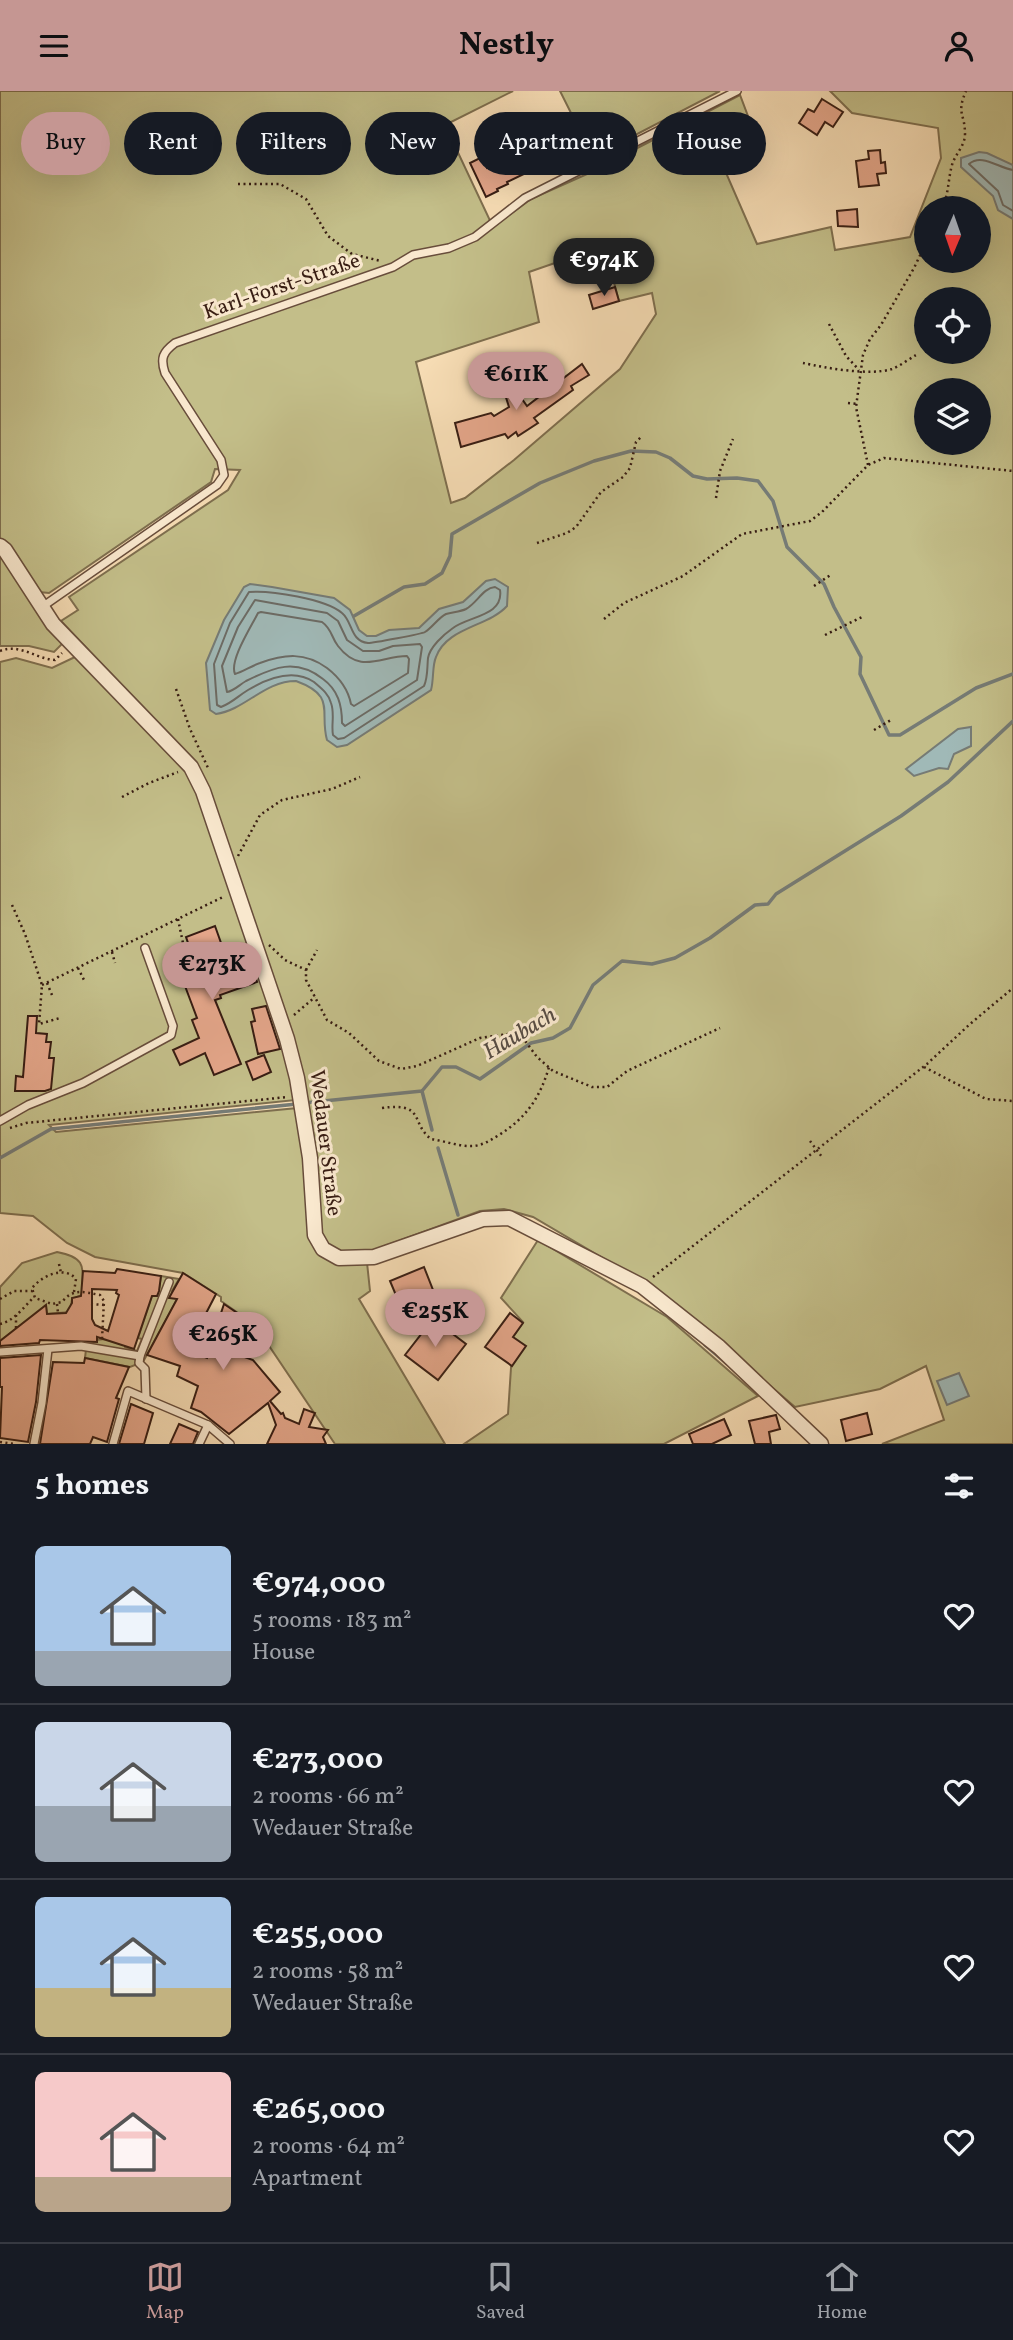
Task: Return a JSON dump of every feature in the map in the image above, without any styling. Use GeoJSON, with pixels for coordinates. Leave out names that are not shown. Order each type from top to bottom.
{"type":"FeatureCollection","features":[{"type":"Feature","properties":{"kind":"street","name":"Wedauer Straße"},"geometry":{"type":"LineString","coordinates":[[0,546],[41,607],[72,644],[191,767],[203,791],[282,1025],[301,1102],[310,1159],[315,1235],[323,1249],[339,1258],[374,1257],[483,1219],[509,1218],[642,1286],[719,1347],[821,1444]]}},
{"type":"Feature","properties":{"kind":"lane","name":"Karl-Forst-Straße"},"geometry":{"type":"LineString","coordinates":[[41,607],[217,485],[224,475],[221,460],[165,373],[161,362],[164,351],[175,343],[393,267],[413,255],[449,248],[475,237],[525,198],[737,91]]}},
{"type":"Feature","properties":{"kind":"lane"},"geometry":{"type":"LineString","coordinates":[[0,1121],[28,1105],[83,1083],[171,1035],[173,1026],[145,948]]}},
{"type":"Feature","properties":{"kind":"lane"},"geometry":{"type":"LineString","coordinates":[[146,1398],[145,1369],[139,1363],[140,1356],[169,1282]]}},
{"type":"Feature","properties":{"kind":"lane"},"geometry":{"type":"LineString","coordinates":[[0,1352],[81,1346],[140,1356]]}},
{"type":"Feature","properties":{"kind":"lane"},"geometry":{"type":"LineString","coordinates":[[34,1444],[48,1349]]}},
{"type":"Feature","properties":{"kind":"lane"},"geometry":{"type":"LineString","coordinates":[[113,1444],[128,1391],[208,1426],[230,1444]]}},
{"type":"Feature","properties":{"kind":"lane"},"geometry":{"type":"LineString","coordinates":[[199,1444],[208,1426]]}},
{"type":"Feature","properties":{"kind":"path"},"geometry":{"type":"LineString","coordinates":[[946,196],[952,164],[965,136],[960,105],[966,91]]}},
{"type":"Feature","properties":{"kind":"path"},"geometry":{"type":"LineString","coordinates":[[238,184],[280,184],[306,199],[327,236],[352,254],[384,261],[393,267]]}},
{"type":"Feature","properties":{"kind":"path"},"geometry":{"type":"LineString","coordinates":[[868,465],[856,404],[859,370],[870,338],[887,314],[914,265]]}},
{"type":"Feature","properties":{"kind":"path"},"geometry":{"type":"LineString","coordinates":[[829,324],[838,343],[859,370]]}},
{"type":"Feature","properties":{"kind":"path"},"geometry":{"type":"LineString","coordinates":[[803,363],[831,369],[892,369],[914,356]]}},
{"type":"Feature","properties":{"kind":"path"},"geometry":{"type":"LineString","coordinates":[[848,403],[856,404]]}},
{"type":"Feature","properties":{"kind":"path"},"geometry":{"type":"LineString","coordinates":[[537,543],[576,527],[601,492],[623,477],[630,468],[636,442],[641,437]]}},
{"type":"Feature","properties":{"kind":"path"},"geometry":{"type":"LineString","coordinates":[[716,498],[720,471],[733,439]]}},
{"type":"Feature","properties":{"kind":"path"},"geometry":{"type":"LineString","coordinates":[[604,619],[624,603],[683,576],[742,534],[810,521],[868,465],[884,458],[1013,471]]}},
{"type":"Feature","properties":{"kind":"path"},"geometry":{"type":"LineString","coordinates":[[814,586],[832,575]]}},
{"type":"Feature","properties":{"kind":"path"},"geometry":{"type":"LineString","coordinates":[[825,635],[862,617]]}},
{"type":"Feature","properties":{"kind":"path"},"geometry":{"type":"LineString","coordinates":[[0,651],[25,650],[55,660],[72,644]]}},
{"type":"Feature","properties":{"kind":"path"},"geometry":{"type":"LineString","coordinates":[[176,689],[209,771]]}},
{"type":"Feature","properties":{"kind":"path"},"geometry":{"type":"LineString","coordinates":[[874,730],[889,721]]}},
{"type":"Feature","properties":{"kind":"path"},"geometry":{"type":"LineString","coordinates":[[121,797],[191,767]]}},
{"type":"Feature","properties":{"kind":"path"},"geometry":{"type":"LineString","coordinates":[[238,856],[260,815],[282,800],[332,789],[360,777]]}},
{"type":"Feature","properties":{"kind":"path"},"geometry":{"type":"LineString","coordinates":[[234,844],[241,866]]}},
{"type":"Feature","properties":{"kind":"path"},"geometry":{"type":"LineString","coordinates":[[42,985],[236,891]]}},
{"type":"Feature","properties":{"kind":"path"},"geometry":{"type":"LineString","coordinates":[[12,905],[42,985],[39,1024],[60,1018]]}},
{"type":"Feature","properties":{"kind":"path"},"geometry":{"type":"LineString","coordinates":[[178,919],[189,972],[182,974]]}},
{"type":"Feature","properties":{"kind":"path"},"geometry":{"type":"LineString","coordinates":[[266,938],[270,946],[285,960],[306,970]]}},
{"type":"Feature","properties":{"kind":"path"},"geometry":{"type":"LineString","coordinates":[[317,950],[306,970],[306,979],[327,1020],[349,1034],[379,1061],[401,1069],[417,1066],[480,1038],[516,1033],[548,1067],[592,1087],[607,1087],[627,1071],[720,1028]]}},
{"type":"Feature","properties":{"kind":"path"},"geometry":{"type":"LineString","coordinates":[[112,952],[115,963]]}},
{"type":"Feature","properties":{"kind":"path"},"geometry":{"type":"LineString","coordinates":[[78,968],[84,980]]}},
{"type":"Feature","properties":{"kind":"path"},"geometry":{"type":"LineString","coordinates":[[47,983],[52,995]]}},
{"type":"Feature","properties":{"kind":"path"},"geometry":{"type":"LineString","coordinates":[[642,1286],[924,1067],[1013,988]]}},
{"type":"Feature","properties":{"kind":"path"},"geometry":{"type":"LineString","coordinates":[[282,1025],[315,997]]}},
{"type":"Feature","properties":{"kind":"path"},"geometry":{"type":"LineString","coordinates":[[382,1108],[394,1107],[411,1111],[420,1121],[426,1136],[431,1139],[478,1146],[505,1132],[534,1106],[543,1088],[548,1067]]}},
{"type":"Feature","properties":{"kind":"path"},"geometry":{"type":"LineString","coordinates":[[924,1067],[986,1099],[1013,1101]]}},
{"type":"Feature","properties":{"kind":"path"},"geometry":{"type":"LineString","coordinates":[[0,1130],[26,1123],[301,1102]]}},
{"type":"Feature","properties":{"kind":"path"},"geometry":{"type":"LineString","coordinates":[[810,1141],[822,1157]]}},
{"type":"Feature","properties":{"kind":"path"},"geometry":{"type":"LineString","coordinates":[[59,1264],[61,1273]]}},
{"type":"Feature","properties":{"kind":"path"},"geometry":{"type":"LineString","coordinates":[[61,1273],[74,1276],[74,1292],[57,1304],[34,1297],[32,1291],[33,1286],[42,1278],[61,1273]]}},
{"type":"Feature","properties":{"kind":"path"},"geometry":{"type":"LineString","coordinates":[[0,1299],[14,1291],[32,1291]]}},
{"type":"Feature","properties":{"kind":"path"},"geometry":{"type":"LineString","coordinates":[[74,1292],[100,1295],[104,1305],[102,1348]]}},
{"type":"Feature","properties":{"kind":"path"},"geometry":{"type":"LineString","coordinates":[[0,1324],[16,1315],[34,1297]]}},
{"type":"Feature","properties":{"kind":"path"},"geometry":{"type":"LineString","coordinates":[[57,1304],[58,1313]]}},
{"type":"Feature","properties":{"kind":"path"},"geometry":{"type":"LineString","coordinates":[[91,1304],[104,1305]]}},
{"type":"Feature","properties":{"kind":"path"},"geometry":{"type":"LineString","coordinates":[[16,1315],[16,1328]]}},
{"type":"Feature","properties":{"kind":"path"},"geometry":{"type":"LineString","coordinates":[[0,1443],[14,1444]]}},
{"type":"Feature","properties":{"kind":"shaded area"},"geometry":{"type":"Polygon","coordinates":[[[0,91],[513,91],[460,118],[460,112],[365,112],[365,175],[460,175],[460,157],[493,227],[531,199],[585,175],[638,175],[638,148],[652,140],[652,175],[727,175],[757,244],[831,227],[835,250],[910,237],[914,227],[914,273],[991,273],[991,196],[926,196],[941,158],[938,128],[852,113],[830,91],[1013,91],[1013,1444],[882,1444],[944,1420],[926,1366],[880,1389],[795,1407],[679,1308],[640,1280],[533,1217],[504,1209],[480,1211],[366,1253],[370,1291],[359,1299],[445,1444],[335,1444],[255,1325],[221,1301],[221,1297],[183,1273],[95,1257],[67,1243],[33,1216],[0,1213],[0,662],[16,658],[52,668],[77,656],[195,763],[61,621],[78,610],[69,597],[228,490],[240,470],[215,469],[211,482],[49,593],[39,592],[9,545],[0,538],[0,91]],[[604,246],[529,272],[539,322],[416,362],[451,503],[465,498],[514,460],[620,369],[656,314],[652,293],[619,301],[604,246]],[[305,1099],[49,1125],[56,1132],[307,1107],[305,1099]]]}},
{"type":"Feature","properties":{"kind":"shaded area"},"geometry":{"type":"Polygon","coordinates":[[[560,91],[720,91],[680,112],[652,112],[652,126],[638,134],[638,112],[570,112],[560,91]]]}},
{"type":"Feature","properties":{"kind":"shaded area"},"geometry":{"type":"Polygon","coordinates":[[[740,95],[746,112],[707,112],[740,95]]]}},
{"type":"Feature","properties":{"kind":"shaded area"},"geometry":{"type":"Polygon","coordinates":[[[0,551],[64,642],[54,652],[29,646],[0,646],[0,551]]]}},
{"type":"Feature","properties":{"kind":"shaded area"},"geometry":{"type":"Polygon","coordinates":[[[538,1240],[667,1317],[758,1396],[664,1444],[464,1444],[508,1414],[513,1337],[523,1322],[501,1298],[538,1240]]]}},
{"type":"Feature","properties":{"kind":"shaded area"},"geometry":{"type":"Polygon","coordinates":[[[57,1252],[79,1261],[83,1272],[82,1295],[72,1299],[70,1312],[47,1314],[46,1306],[0,1341],[0,1287],[22,1263],[57,1252]]]}},
{"type":"Feature","properties":{"kind":"shaded area"},"geometry":{"type":"Polygon","coordinates":[[[161,1276],[179,1279],[172,1291],[179,1296],[143,1362],[130,1367],[85,1358],[87,1341],[105,1339],[137,1351],[142,1339],[138,1338],[152,1296],[158,1296],[161,1276]]]}},
{"type":"Feature","properties":{"kind":"water"},"geometry":{"type":"Polygon","coordinates":[[[979,152],[1013,165],[1013,219],[998,210],[993,196],[961,167],[961,158],[979,152]]]}},
{"type":"Feature","properties":{"kind":"water"},"geometry":{"type":"Polygon","coordinates":[[[495,579],[508,587],[507,606],[489,619],[458,633],[441,647],[435,661],[431,690],[347,745],[337,747],[327,740],[322,699],[317,692],[296,681],[264,690],[226,711],[216,714],[210,710],[206,663],[224,620],[244,587],[250,584],[334,598],[350,610],[359,630],[367,636],[376,636],[389,630],[419,628],[439,609],[463,602],[486,581],[495,579]]]}},
{"type":"Feature","properties":{"kind":"water"},"geometry":{"type":"Polygon","coordinates":[[[971,727],[971,746],[954,754],[948,769],[939,768],[914,776],[906,769],[958,729],[971,727]]]}},
{"type":"Feature","properties":{"kind":"water"},"geometry":{"type":"Polygon","coordinates":[[[959,1373],[969,1396],[947,1405],[937,1381],[959,1373]]]}},
{"type":"Feature","properties":{"kind":"building"},"geometry":{"type":"Polygon","coordinates":[[[822,99],[843,112],[833,127],[825,122],[817,135],[799,123],[808,109],[814,112],[822,99]]]}},
{"type":"Feature","properties":{"kind":"building"},"geometry":{"type":"Polygon","coordinates":[[[880,150],[881,163],[885,162],[886,173],[877,174],[879,185],[859,187],[856,161],[869,159],[868,151],[880,150]]]}},
{"type":"Feature","properties":{"kind":"building"},"geometry":{"type":"Polygon","coordinates":[[[476,175],[522,175],[507,182],[508,184],[486,197],[476,175]]]}},
{"type":"Feature","properties":{"kind":"building"},"geometry":{"type":"Polygon","coordinates":[[[857,209],[858,227],[838,226],[837,211],[857,209]]]}},
{"type":"Feature","properties":{"kind":"building"},"geometry":{"type":"Polygon","coordinates":[[[615,287],[619,301],[593,309],[589,295],[615,287]]]}},
{"type":"Feature","properties":{"kind":"building"},"geometry":{"type":"Polygon","coordinates":[[[582,364],[589,375],[571,386],[573,390],[534,418],[538,423],[518,436],[516,432],[508,438],[505,434],[461,447],[455,423],[491,413],[494,416],[509,407],[502,385],[512,382],[518,401],[522,399],[527,406],[582,364]]]}},
{"type":"Feature","properties":{"kind":"building"},"geometry":{"type":"Polygon","coordinates":[[[215,926],[231,971],[251,964],[257,982],[220,995],[221,998],[215,1000],[241,1064],[214,1075],[205,1053],[180,1065],[173,1050],[199,1038],[192,1020],[197,1018],[185,986],[201,981],[186,937],[215,926]]]}},
{"type":"Feature","properties":{"kind":"building"},"geometry":{"type":"Polygon","coordinates":[[[266,1006],[280,1049],[258,1054],[251,1022],[255,1021],[252,1009],[266,1006]]]}},
{"type":"Feature","properties":{"kind":"building"},"geometry":{"type":"Polygon","coordinates":[[[28,1016],[37,1016],[36,1033],[47,1034],[46,1042],[51,1042],[49,1058],[54,1058],[51,1089],[45,1091],[15,1091],[16,1076],[23,1077],[28,1016]]]}},
{"type":"Feature","properties":{"kind":"building"},"geometry":{"type":"Polygon","coordinates":[[[264,1055],[271,1072],[253,1080],[246,1062],[264,1055]]]}},
{"type":"Feature","properties":{"kind":"building"},"geometry":{"type":"Polygon","coordinates":[[[424,1267],[433,1290],[420,1295],[424,1303],[403,1312],[390,1281],[424,1267]]]}},
{"type":"Feature","properties":{"kind":"building"},"geometry":{"type":"Polygon","coordinates":[[[117,1269],[161,1276],[159,1291],[157,1296],[152,1296],[134,1349],[97,1337],[97,1342],[40,1340],[39,1343],[0,1346],[0,1341],[46,1305],[47,1314],[66,1313],[72,1298],[81,1296],[83,1271],[115,1273],[117,1269]],[[92,1289],[92,1319],[95,1325],[108,1331],[119,1295],[117,1290],[92,1289]]]}},
{"type":"Feature","properties":{"kind":"building"},"geometry":{"type":"Polygon","coordinates":[[[183,1273],[216,1294],[187,1350],[207,1358],[211,1345],[253,1360],[280,1392],[270,1401],[281,1414],[299,1424],[304,1409],[315,1413],[309,1427],[328,1430],[323,1437],[326,1444],[267,1444],[276,1425],[268,1403],[229,1434],[201,1412],[191,1408],[198,1386],[177,1376],[180,1366],[147,1355],[177,1299],[169,1298],[183,1273]]]}},
{"type":"Feature","properties":{"kind":"building"},"geometry":{"type":"Polygon","coordinates":[[[224,1304],[255,1325],[244,1340],[218,1322],[224,1304]]]}},
{"type":"Feature","properties":{"kind":"building"},"geometry":{"type":"Polygon","coordinates":[[[510,1313],[523,1323],[513,1337],[526,1346],[512,1366],[485,1347],[510,1313]]]}},
{"type":"Feature","properties":{"kind":"building"},"geometry":{"type":"Polygon","coordinates":[[[433,1319],[466,1344],[438,1380],[405,1355],[433,1319]]]}},
{"type":"Feature","properties":{"kind":"building"},"geometry":{"type":"Polygon","coordinates":[[[41,1355],[28,1442],[0,1438],[0,1358],[41,1355]]]}},
{"type":"Feature","properties":{"kind":"building"},"geometry":{"type":"Polygon","coordinates":[[[85,1358],[129,1367],[116,1398],[119,1399],[107,1442],[93,1437],[90,1444],[40,1444],[53,1362],[84,1363],[85,1358]]]}},
{"type":"Feature","properties":{"kind":"building"},"geometry":{"type":"Polygon","coordinates":[[[131,1404],[153,1413],[144,1444],[119,1444],[131,1404]]]}},
{"type":"Feature","properties":{"kind":"building"},"geometry":{"type":"Polygon","coordinates":[[[867,1413],[872,1434],[846,1441],[841,1420],[867,1413]]]}},
{"type":"Feature","properties":{"kind":"building"},"geometry":{"type":"Polygon","coordinates":[[[776,1415],[780,1429],[769,1432],[771,1444],[755,1444],[749,1421],[776,1415]]]}},
{"type":"Feature","properties":{"kind":"building"},"geometry":{"type":"Polygon","coordinates":[[[724,1419],[731,1435],[712,1444],[693,1444],[689,1434],[724,1419]]]}},
{"type":"Feature","properties":{"kind":"building"},"geometry":{"type":"Polygon","coordinates":[[[179,1424],[198,1432],[193,1444],[170,1444],[179,1424]]]}},
{"type":"Feature","properties":{"kind":"waterway"},"geometry":{"type":"LineString","coordinates":[[354,616],[404,587],[425,584],[442,573],[450,556],[452,534],[540,483],[594,461],[631,451],[656,452],[670,458],[693,476],[758,481],[773,501],[787,547],[824,584],[861,657],[860,674],[889,735],[900,735],[976,688],[1013,674]]}},
{"type":"Feature","properties":{"kind":"waterway","name":"Haubach"},"geometry":{"type":"LineString","coordinates":[[304,1103],[422,1091],[442,1067],[456,1067],[480,1079],[531,1043],[553,1038],[570,1028],[593,985],[622,961],[652,964],[675,958],[710,938],[755,905],[768,904],[776,894],[901,816],[948,782],[1013,721]]}},
{"type":"Feature","properties":{"kind":"waterway"},"geometry":{"type":"LineString","coordinates":[[422,1091],[432,1130]]}},
{"type":"Feature","properties":{"kind":"waterway","name":"Haubach"},"geometry":{"type":"LineString","coordinates":[[0,1158],[51,1129],[297,1104]]}},
{"type":"Feature","properties":{"kind":"waterway"},"geometry":{"type":"LineString","coordinates":[[438,1148],[458,1215]]}},
{"type":"Feature","properties":{"kind":"waterway"},"geometry":{"type":"LineString","coordinates":[[705,1345],[726,1363]]}}]}
